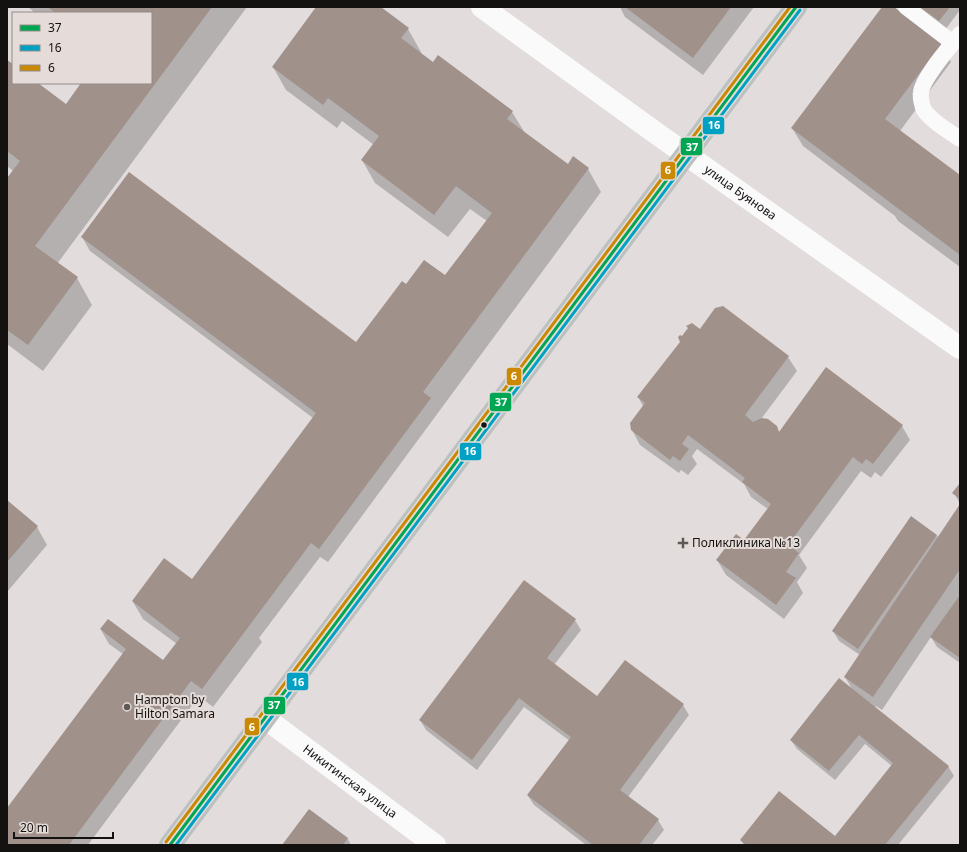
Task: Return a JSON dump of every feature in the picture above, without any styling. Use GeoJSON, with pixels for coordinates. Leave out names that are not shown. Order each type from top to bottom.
{"type":"FeatureCollection","features":[{"type":"Feature","properties":{"kind":"main road"},"geometry":{"type":"LineString","coordinates":[[170,845],[796,7]]}},
{"type":"Feature","properties":{"kind":"street","name":"улица Буянова"},"geometry":{"type":"LineString","coordinates":[[482,7],[960,348]]}},
{"type":"Feature","properties":{"kind":"street","name":"Никитинская улица"},"geometry":{"type":"LineString","coordinates":[[265,718],[435,845]]}},
{"type":"Feature","properties":{"kind":"lane"},"geometry":{"type":"LineString","coordinates":[[906,7],[957,38],[925,80],[921,92],[921,100],[924,110],[934,120],[960,139]]}},
{"type":"Feature","properties":{"kind":"building"},"geometry":{"type":"Polygon","coordinates":[[[47,7],[212,7],[35,246],[78,277],[28,345],[7,330],[7,178],[20,161],[7,151],[7,60],[12,63],[12,84],[39,84],[66,104],[80,84],[152,84],[152,12],[54,12],[47,7]]]}},
{"type":"Feature","properties":{"kind":"building"},"geometry":{"type":"Polygon","coordinates":[[[316,7],[381,7],[409,28],[401,38],[433,62],[438,55],[513,111],[507,119],[568,164],[573,156],[589,168],[423,392],[431,398],[319,549],[311,543],[202,689],[191,681],[69,845],[7,845],[7,808],[126,649],[100,629],[108,619],[163,660],[180,638],[132,601],[164,558],[192,579],[316,413],[81,237],[129,172],[356,342],[402,281],[406,284],[424,260],[445,275],[492,213],[456,186],[434,215],[361,160],[379,136],[328,98],[323,105],[272,67],[316,7]]]}},
{"type":"Feature","properties":{"kind":"building"},"geometry":{"type":"Polygon","coordinates":[[[625,7],[731,7],[693,58],[625,7]]]}},
{"type":"Feature","properties":{"kind":"building"},"geometry":{"type":"Polygon","coordinates":[[[882,7],[894,7],[942,43],[885,119],[960,175],[960,255],[791,128],[882,7]]]}},
{"type":"Feature","properties":{"kind":"building"},"geometry":{"type":"Polygon","coordinates":[[[920,7],[950,7],[939,21],[920,7]]]}},
{"type":"Feature","properties":{"kind":"building"},"geometry":{"type":"Polygon","coordinates":[[[723,306],[789,356],[745,415],[753,422],[762,418],[768,419],[777,426],[779,432],[826,367],[903,425],[873,464],[866,459],[862,464],[853,457],[788,545],[799,553],[786,572],[796,578],[776,605],[716,560],[736,534],[744,540],[771,504],[742,482],[745,478],[688,435],[682,444],[689,449],[680,461],[673,456],[670,460],[631,430],[630,423],[645,403],[637,397],[680,342],[678,337],[680,335],[682,336],[688,328],[686,326],[692,323],[700,329],[715,308],[723,306]]]}},
{"type":"Feature","properties":{"kind":"building"},"geometry":{"type":"Polygon","coordinates":[[[960,483],[960,499],[952,493],[960,483]]]}},
{"type":"Feature","properties":{"kind":"building"},"geometry":{"type":"Polygon","coordinates":[[[7,500],[38,526],[7,562],[7,500]]]}},
{"type":"Feature","properties":{"kind":"building"},"geometry":{"type":"Polygon","coordinates":[[[960,504],[960,569],[873,697],[844,677],[960,504]]]}},
{"type":"Feature","properties":{"kind":"building"},"geometry":{"type":"Polygon","coordinates":[[[911,516],[937,535],[858,649],[832,631],[911,516]]]}},
{"type":"Feature","properties":{"kind":"building"},"geometry":{"type":"Polygon","coordinates":[[[524,580],[576,619],[547,658],[597,696],[625,660],[684,704],[620,790],[659,819],[639,845],[593,845],[527,795],[571,737],[519,698],[472,760],[419,720],[524,580]]]}},
{"type":"Feature","properties":{"kind":"building"},"geometry":{"type":"Polygon","coordinates":[[[960,595],[960,658],[930,637],[960,595]]]}},
{"type":"Feature","properties":{"kind":"building"},"geometry":{"type":"Polygon","coordinates":[[[839,678],[949,766],[885,845],[746,845],[740,840],[779,791],[835,836],[893,763],[859,735],[829,771],[790,740],[839,678]]]}},
{"type":"Feature","properties":{"kind":"building"},"geometry":{"type":"Polygon","coordinates":[[[309,809],[348,838],[343,845],[282,845],[309,809]]]}},
{"type":"Feature","properties":{"kind":"transit line","name":"6"},"geometry":{"type":"LineString","coordinates":[[166,842],[790,7]]}},
{"type":"Feature","properties":{"kind":"transit line","name":"37"},"geometry":{"type":"LineString","coordinates":[[170,845],[796,7]]}},
{"type":"Feature","properties":{"kind":"transit line","name":"16"},"geometry":{"type":"LineString","coordinates":[[176,845],[800,10]]}},
{"type":"Feature","properties":{"kind":"place","name":"Поликлиника №13"},"geometry":{"type":"Point","coordinates":[683,543]}},
{"type":"Feature","properties":{"kind":"place","name":"Hampton by Hilton Samara"},"geometry":{"type":"Point","coordinates":[127,707]}}]}
